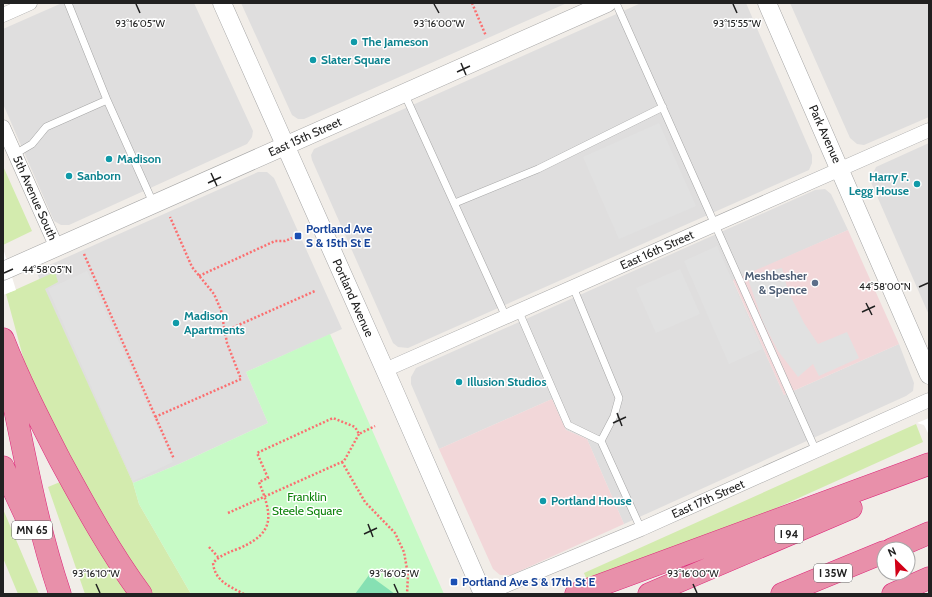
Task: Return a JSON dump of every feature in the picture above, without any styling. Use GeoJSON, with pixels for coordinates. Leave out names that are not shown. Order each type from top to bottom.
{"type":"FeatureCollection","features":[{"type":"Feature","properties":{"kind":"highway"},"geometry":{"type":"LineString","coordinates":[[3,339],[34,407],[70,478],[99,529],[141,594]]}},
{"type":"Feature","properties":{"kind":"highway"},"geometry":{"type":"LineString","coordinates":[[3,356],[34,504],[60,594]]}},
{"type":"Feature","properties":{"kind":"highway"},"geometry":{"type":"LineString","coordinates":[[576,594],[929,464]]}},
{"type":"Feature","properties":{"kind":"highway","name":"MN 65"},"geometry":{"type":"LineString","coordinates":[[3,467],[60,594]]}},
{"type":"Feature","properties":{"kind":"highway","name":"I 94"},"geometry":{"type":"LineString","coordinates":[[649,594],[929,475]]}},
{"type":"Feature","properties":{"kind":"highway"},"geometry":{"type":"LineString","coordinates":[[910,541],[929,533]]}},
{"type":"Feature","properties":{"kind":"highway","name":"I 35W"},"geometry":{"type":"LineString","coordinates":[[782,594],[876,555]]}},
{"type":"Feature","properties":{"kind":"highway"},"geometry":{"type":"LineString","coordinates":[[893,594],[929,578]]}},
{"type":"Feature","properties":{"kind":"highway"},"geometry":{"type":"LineString","coordinates":[[907,594],[929,582]]}},
{"type":"Feature","properties":{"kind":"street"},"geometry":{"type":"LineString","coordinates":[[3,15],[30,3]]}},
{"type":"Feature","properties":{"kind":"street","name":"Portland Avenue"},"geometry":{"type":"LineString","coordinates":[[222,3],[484,594]]}},
{"type":"Feature","properties":{"kind":"street","name":"East 15th Street"},"geometry":{"type":"LineString","coordinates":[[7,269],[607,3]]}},
{"type":"Feature","properties":{"kind":"street","name":"Park Avenue"},"geometry":{"type":"LineString","coordinates":[[767,3],[929,375]]}},
{"type":"Feature","properties":{"kind":"street","name":"5th Avenue South"},"geometry":{"type":"LineString","coordinates":[[3,127],[57,248]]}},
{"type":"Feature","properties":{"kind":"street","name":"East 16th Street"},"geometry":{"type":"LineString","coordinates":[[385,370],[929,130]]}},
{"type":"Feature","properties":{"kind":"street","name":"East 17th Street"},"geometry":{"type":"LineString","coordinates":[[484,594],[641,529],[929,400]]}},
{"type":"Feature","properties":{"kind":"lane"},"geometry":{"type":"LineString","coordinates":[[68,3],[107,100],[154,205]]}},
{"type":"Feature","properties":{"kind":"lane"},"geometry":{"type":"LineString","coordinates":[[616,3],[816,451]]}},
{"type":"Feature","properties":{"kind":"lane"},"geometry":{"type":"LineString","coordinates":[[404,93],[455,203],[513,314],[568,425],[601,441],[641,529]]}},
{"type":"Feature","properties":{"kind":"lane"},"geometry":{"type":"LineString","coordinates":[[15,154],[32,144],[46,128],[107,100]]}},
{"type":"Feature","properties":{"kind":"lane"},"geometry":{"type":"LineString","coordinates":[[455,203],[538,169],[663,107]]}},
{"type":"Feature","properties":{"kind":"lane"},"geometry":{"type":"LineString","coordinates":[[573,287],[619,398],[614,416],[601,441]]}},
{"type":"Feature","properties":{"kind":"path"},"geometry":{"type":"LineString","coordinates":[[472,3],[486,36]]}},
{"type":"Feature","properties":{"kind":"path"},"geometry":{"type":"LineString","coordinates":[[155,417],[241,379],[229,348],[221,310],[214,294],[192,267],[170,217]]}},
{"type":"Feature","properties":{"kind":"path"},"geometry":{"type":"LineString","coordinates":[[199,276],[275,241],[285,241],[292,238]]}},
{"type":"Feature","properties":{"kind":"path"},"geometry":{"type":"LineString","coordinates":[[84,254],[174,459]]}},
{"type":"Feature","properties":{"kind":"path"},"geometry":{"type":"LineString","coordinates":[[225,331],[315,291]]}},
{"type":"Feature","properties":{"kind":"path"},"geometry":{"type":"LineString","coordinates":[[244,594],[218,580],[214,572],[213,563],[218,557],[254,542],[262,535],[269,520],[268,506],[259,482],[268,478],[257,453],[332,418],[355,427],[359,434]]}},
{"type":"Feature","properties":{"kind":"path"},"geometry":{"type":"LineString","coordinates":[[228,513],[342,462],[359,434],[375,426]]}},
{"type":"Feature","properties":{"kind":"path"},"geometry":{"type":"LineString","coordinates":[[342,462],[365,502],[395,533],[404,552],[408,575],[407,594]]}},
{"type":"Feature","properties":{"kind":"path"},"geometry":{"type":"LineString","coordinates":[[209,547],[218,557]]}},
{"type":"Feature","properties":{"kind":"shaded area"},"geometry":{"type":"Polygon","coordinates":[[[62,3],[194,3],[253,131],[252,137],[247,144],[69,225],[61,225],[54,221],[3,104],[3,29],[62,3]]]}},
{"type":"Feature","properties":{"kind":"shaded area"},"geometry":{"type":"Polygon","coordinates":[[[241,3],[567,3],[304,119],[298,119],[292,115],[241,3]]]}},
{"type":"Feature","properties":{"kind":"shaded area"},"geometry":{"type":"Polygon","coordinates":[[[641,3],[746,3],[812,155],[812,163],[809,170],[408,348],[398,347],[393,343],[312,160],[311,155],[314,149],[641,3]]]}},
{"type":"Feature","properties":{"kind":"shaded area"},"geometry":{"type":"Polygon","coordinates":[[[790,3],[929,3],[929,117],[864,145],[857,144],[850,138],[790,3]]]}},
{"type":"Feature","properties":{"kind":"shaded area"},"geometry":{"type":"Polygon","coordinates":[[[659,123],[696,206],[619,239],[583,157],[659,123]]]}},
{"type":"Feature","properties":{"kind":"shaded area"},"geometry":{"type":"Polygon","coordinates":[[[929,143],[929,315],[870,180],[876,167],[929,143]]]}},
{"type":"Feature","properties":{"kind":"shaded area"},"geometry":{"type":"Polygon","coordinates":[[[258,172],[267,172],[274,178],[342,329],[246,372],[268,423],[179,464],[133,483],[36,271],[258,172]]]}},
{"type":"Feature","properties":{"kind":"shaded area"},"geometry":{"type":"Polygon","coordinates":[[[825,189],[831,194],[848,230],[733,281],[784,395],[899,344],[914,383],[913,391],[906,396],[624,524],[587,439],[566,430],[552,399],[439,449],[411,384],[411,377],[416,368],[815,190],[825,189]]]}},
{"type":"Feature","properties":{"kind":"shaded area"},"geometry":{"type":"Polygon","coordinates":[[[848,230],[899,344],[784,395],[733,280],[848,230]]]}},
{"type":"Feature","properties":{"kind":"shaded area"},"geometry":{"type":"Polygon","coordinates":[[[717,246],[762,349],[729,364],[684,261],[717,246]]]}},
{"type":"Feature","properties":{"kind":"shaded area"},"geometry":{"type":"Polygon","coordinates":[[[782,268],[788,291],[804,323],[818,344],[847,332],[859,358],[819,376],[813,364],[798,377],[778,351],[763,322],[747,276],[782,268]]]}},
{"type":"Feature","properties":{"kind":"shaded area"},"geometry":{"type":"Polygon","coordinates":[[[680,269],[700,314],[656,333],[636,288],[680,269]]]}},
{"type":"Feature","properties":{"kind":"shaded area"},"geometry":{"type":"Polygon","coordinates":[[[87,271],[173,462],[133,481],[48,289],[87,271]]]}},
{"type":"Feature","properties":{"kind":"shaded area"},"geometry":{"type":"Polygon","coordinates":[[[552,399],[566,430],[587,439],[624,524],[511,575],[500,575],[493,569],[439,449],[552,399]]]}},
{"type":"Feature","properties":{"kind":"green space"},"geometry":{"type":"Polygon","coordinates":[[[3,166],[32,231],[3,245],[3,166]]]}},
{"type":"Feature","properties":{"kind":"green space"},"geometry":{"type":"Polygon","coordinates":[[[55,272],[58,282],[45,289],[133,483],[139,504],[191,594],[149,594],[85,493],[26,368],[6,294],[55,272]]]}},
{"type":"Feature","properties":{"kind":"green space","name":"Franklin Steele Square"},"geometry":{"type":"Polygon","coordinates":[[[330,334],[444,594],[191,594],[139,504],[133,483],[179,464],[268,423],[246,372],[330,334]]]}},
{"type":"Feature","properties":{"kind":"green space"},"geometry":{"type":"Polygon","coordinates":[[[916,424],[923,442],[752,519],[587,580],[584,573],[916,424]]]}},
{"type":"Feature","properties":{"kind":"green space"},"geometry":{"type":"Polygon","coordinates":[[[60,482],[129,594],[85,594],[48,487],[60,482]]]}},
{"type":"Feature","properties":{"kind":"green space"},"geometry":{"type":"Polygon","coordinates":[[[3,509],[39,594],[18,594],[3,558],[3,509]]]}},
{"type":"Feature","properties":{"kind":"green space"},"geometry":{"type":"Polygon","coordinates":[[[369,575],[395,594],[355,594],[369,575]]]}},
{"type":"Feature","properties":{"kind":"pier"},"geometry":{"type":"Polygon","coordinates":[[[3,248],[16,290],[3,295],[3,248]]]}},
{"type":"Feature","properties":{"kind":"pier"},"geometry":{"type":"Polygon","coordinates":[[[929,418],[929,435],[924,425],[917,423],[929,418]]]}},
{"type":"Feature","properties":{"kind":"place","name":"The Jameson"},"geometry":{"type":"Point","coordinates":[354,42]}},
{"type":"Feature","properties":{"kind":"place","name":"Slater Square"},"geometry":{"type":"Point","coordinates":[313,60]}},
{"type":"Feature","properties":{"kind":"place","name":"Madison"},"geometry":{"type":"Point","coordinates":[109,159]}},
{"type":"Feature","properties":{"kind":"place","name":"Sanborn"},"geometry":{"type":"Point","coordinates":[69,176]}},
{"type":"Feature","properties":{"kind":"place","name":"Harry F. Legg House"},"geometry":{"type":"Point","coordinates":[917,184]}},
{"type":"Feature","properties":{"kind":"place","name":"Portland Ave S & 15th St E"},"geometry":{"type":"Point","coordinates":[298,236]}},
{"type":"Feature","properties":{"kind":"place","name":"Meshbesher & Spence"},"geometry":{"type":"Point","coordinates":[815,283]}},
{"type":"Feature","properties":{"kind":"place","name":"Madison Apartments"},"geometry":{"type":"Point","coordinates":[176,323]}},
{"type":"Feature","properties":{"kind":"place","name":"Illusion Studios"},"geometry":{"type":"Point","coordinates":[459,382]}},
{"type":"Feature","properties":{"kind":"place","name":"Portland House"},"geometry":{"type":"Point","coordinates":[543,501]}},
{"type":"Feature","properties":{"kind":"place","name":"Portland Ave S & 17th St E"},"geometry":{"type":"Point","coordinates":[454,582]}}]}
